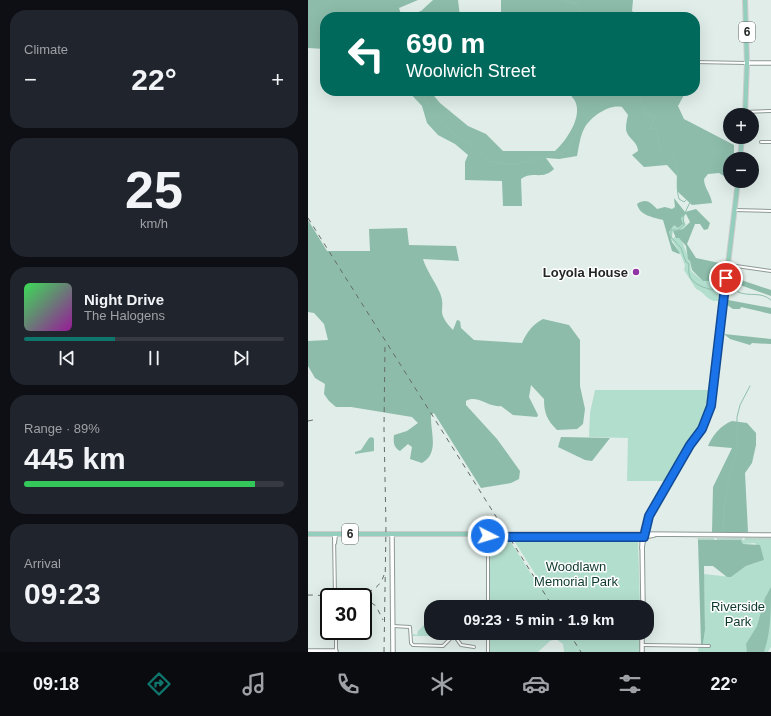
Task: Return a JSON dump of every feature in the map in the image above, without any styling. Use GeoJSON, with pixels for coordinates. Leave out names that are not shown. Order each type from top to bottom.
{"type":"FeatureCollection","features":[{"type":"Feature","properties":{"kind":"main road","name":"6"},"geometry":{"type":"LineString","coordinates":[[745,0],[747,63],[745,108]]}},
{"type":"Feature","properties":{"kind":"main road"},"geometry":{"type":"LineString","coordinates":[[747,63],[771,63]]}},
{"type":"Feature","properties":{"kind":"main road"},"geometry":{"type":"LineString","coordinates":[[642,600],[642,548],[644,524],[687,451],[702,429],[711,406],[737,188]]}},
{"type":"Feature","properties":{"kind":"main road","name":"6"},"geometry":{"type":"LineString","coordinates":[[308,534],[643,536]]}},
{"type":"Feature","properties":{"kind":"main road"},"geometry":{"type":"LineString","coordinates":[[392,534],[393,652]]}},
{"type":"Feature","properties":{"kind":"main road"},"geometry":{"type":"LineString","coordinates":[[643,536],[771,535]]}},
{"type":"Feature","properties":{"kind":"main road"},"geometry":{"type":"LineString","coordinates":[[642,640],[642,652]]}},
{"type":"Feature","properties":{"kind":"main road"},"geometry":{"type":"LineString","coordinates":[[308,651],[336,652]]}},
{"type":"Feature","properties":{"kind":"street"},"geometry":{"type":"LineString","coordinates":[[700,62],[747,63]]}},
{"type":"Feature","properties":{"kind":"street"},"geometry":{"type":"LineString","coordinates":[[759,112],[771,111]]}},
{"type":"Feature","properties":{"kind":"street"},"geometry":{"type":"LineString","coordinates":[[761,142],[771,142]]}},
{"type":"Feature","properties":{"kind":"street"},"geometry":{"type":"LineString","coordinates":[[734,210],[771,211]]}},
{"type":"Feature","properties":{"kind":"street"},"geometry":{"type":"LineString","coordinates":[[727,265],[771,271]]}},
{"type":"Feature","properties":{"kind":"street"},"geometry":{"type":"LineString","coordinates":[[335,534],[335,588]]}},
{"type":"Feature","properties":{"kind":"street"},"geometry":{"type":"LineString","coordinates":[[488,536],[488,600]]}},
{"type":"Feature","properties":{"kind":"street"},"geometry":{"type":"LineString","coordinates":[[393,626],[410,627],[411,643],[413,645],[443,646],[449,640]]}},
{"type":"Feature","properties":{"kind":"street"},"geometry":{"type":"LineString","coordinates":[[336,640],[336,652]]}},
{"type":"Feature","properties":{"kind":"street"},"geometry":{"type":"LineString","coordinates":[[458,640],[461,645],[474,647]]}},
{"type":"Feature","properties":{"kind":"street"},"geometry":{"type":"LineString","coordinates":[[488,640],[488,652]]}},
{"type":"Feature","properties":{"kind":"street"},"geometry":{"type":"LineString","coordinates":[[642,645],[709,646]]}},
{"type":"Feature","properties":{"kind":"green space"},"geometry":{"type":"Polygon","coordinates":[[[685,214],[684,220],[686,225],[683,229],[673,231],[673,239],[676,235],[680,236],[690,262],[691,271],[703,281],[721,281],[718,301],[711,300],[696,289],[684,270],[685,265],[680,253],[670,237],[669,232],[674,224],[678,228],[683,224],[681,218],[685,214]]]}},
{"type":"Feature","properties":{"kind":"green space"},"geometry":{"type":"Polygon","coordinates":[[[595,390],[710,390],[709,403],[700,427],[666,483],[662,481],[627,481],[628,438],[589,437],[590,413],[595,390]]]}},
{"type":"Feature","properties":{"kind":"green space","name":"Woodlawn Memorial Park"},"geometry":{"type":"Polygon","coordinates":[[[492,538],[509,539],[536,582],[539,580],[513,539],[638,540],[640,600],[489,600],[489,541],[492,538]]]}},
{"type":"Feature","properties":{"kind":"green space","name":"Riverside Park"},"geometry":{"type":"Polygon","coordinates":[[[741,540],[771,540],[771,647],[768,652],[698,652],[699,644],[703,644],[705,630],[704,574],[731,577],[746,566],[764,560],[755,543],[743,544],[741,540]]]}},
{"type":"Feature","properties":{"kind":"green space"},"geometry":{"type":"Polygon","coordinates":[[[424,625],[424,636],[413,636],[413,634],[417,635],[418,631],[424,625]]]}},
{"type":"Feature","properties":{"kind":"green space"},"geometry":{"type":"Polygon","coordinates":[[[489,640],[553,640],[538,652],[490,652],[489,640]]]}},
{"type":"Feature","properties":{"kind":"green space"},"geometry":{"type":"Polygon","coordinates":[[[557,640],[640,640],[640,652],[564,652],[563,644],[557,640]]]}},
{"type":"Feature","properties":{"kind":"shaded area"},"geometry":{"type":"Polygon","coordinates":[[[308,0],[418,0],[399,8],[400,12],[320,12],[320,49],[308,48],[308,0]]]}},
{"type":"Feature","properties":{"kind":"shaded area"},"geometry":{"type":"Polygon","coordinates":[[[433,0],[458,0],[459,12],[418,12],[433,0]]]}},
{"type":"Feature","properties":{"kind":"shaded area"},"geometry":{"type":"Polygon","coordinates":[[[501,0],[633,0],[633,12],[501,12],[501,0]]]}},
{"type":"Feature","properties":{"kind":"shaded area"},"geometry":{"type":"Polygon","coordinates":[[[413,96],[434,96],[440,103],[468,126],[486,134],[503,151],[555,151],[568,135],[575,121],[577,107],[571,96],[683,96],[678,106],[684,119],[723,139],[723,144],[734,145],[734,152],[723,152],[723,176],[719,173],[708,174],[704,179],[712,203],[692,205],[677,191],[677,176],[667,165],[644,167],[632,155],[638,151],[626,128],[628,115],[622,107],[612,107],[596,115],[585,127],[577,156],[559,159],[546,158],[554,169],[550,173],[529,175],[521,179],[522,206],[503,206],[502,181],[465,180],[465,162],[468,155],[455,144],[438,135],[427,123],[422,106],[413,96]]]}},
{"type":"Feature","properties":{"kind":"shaded area"},"geometry":{"type":"Polygon","coordinates":[[[674,198],[685,212],[696,209],[710,223],[708,229],[704,230],[700,224],[695,224],[687,244],[696,258],[724,264],[723,281],[703,281],[692,270],[688,259],[686,246],[679,238],[676,238],[673,231],[683,229],[690,222],[686,214],[681,218],[683,224],[678,228],[674,225],[669,232],[672,242],[680,253],[679,254],[672,251],[663,220],[644,214],[637,204],[645,201],[657,209],[665,207],[672,209],[675,207],[674,198]]]}},
{"type":"Feature","properties":{"kind":"shaded area"},"geometry":{"type":"Polygon","coordinates":[[[308,220],[327,251],[370,251],[369,229],[407,228],[409,245],[456,246],[459,261],[423,259],[440,293],[442,299],[442,314],[447,323],[453,330],[457,320],[460,321],[461,328],[474,340],[522,343],[530,329],[543,319],[569,325],[580,340],[580,386],[585,409],[583,424],[577,429],[557,430],[547,416],[544,399],[531,385],[529,397],[538,415],[537,417],[513,415],[501,406],[492,405],[479,400],[470,399],[466,401],[466,405],[497,439],[520,471],[519,479],[511,483],[481,488],[434,413],[431,415],[433,441],[431,454],[428,459],[422,463],[410,459],[412,447],[408,444],[400,451],[396,448],[394,443],[394,435],[407,431],[418,423],[412,417],[351,407],[336,407],[324,394],[325,384],[315,378],[308,366],[308,341],[328,340],[324,324],[314,313],[308,312],[308,220]]]}},
{"type":"Feature","properties":{"kind":"shaded area"},"geometry":{"type":"Polygon","coordinates":[[[730,273],[744,281],[771,290],[771,296],[729,281],[730,273]]]}},
{"type":"Feature","properties":{"kind":"shaded area"},"geometry":{"type":"Polygon","coordinates":[[[728,300],[771,308],[771,314],[741,307],[740,309],[733,309],[727,305],[728,300]]]}},
{"type":"Feature","properties":{"kind":"shaded area"},"geometry":{"type":"Polygon","coordinates":[[[724,334],[771,339],[771,344],[752,343],[750,345],[730,339],[724,334]]]}},
{"type":"Feature","properties":{"kind":"shaded area"},"geometry":{"type":"Polygon","coordinates":[[[732,421],[747,423],[756,433],[756,445],[752,463],[745,473],[748,532],[712,532],[713,487],[732,448],[708,446],[717,431],[732,421]]]}},
{"type":"Feature","properties":{"kind":"shaded area"},"geometry":{"type":"Polygon","coordinates":[[[372,437],[374,439],[374,451],[355,454],[355,452],[361,450],[369,438],[372,437]]]}},
{"type":"Feature","properties":{"kind":"shaded area"},"geometry":{"type":"Polygon","coordinates":[[[561,437],[610,438],[592,461],[585,460],[558,447],[561,437]]]}},
{"type":"Feature","properties":{"kind":"shaded area"},"geometry":{"type":"Polygon","coordinates":[[[698,540],[741,540],[743,544],[760,545],[764,560],[746,566],[731,577],[727,577],[713,566],[704,566],[705,630],[703,644],[701,644],[698,540]]]}},
{"type":"Feature","properties":{"kind":"shaded area"},"geometry":{"type":"Polygon","coordinates":[[[771,587],[771,612],[764,652],[747,652],[746,644],[757,626],[765,598],[771,587]]]}},
{"type":"Feature","properties":{"kind":"waterway"},"geometry":{"type":"LineString","coordinates":[[563,0],[576,4],[581,12]]}},
{"type":"Feature","properties":{"kind":"waterway"},"geometry":{"type":"LineString","coordinates":[[424,96],[428,106],[456,136]]}},
{"type":"Feature","properties":{"kind":"waterway"},"geometry":{"type":"LineString","coordinates":[[639,96],[641,98],[641,101]]}},
{"type":"Feature","properties":{"kind":"waterway"},"geometry":{"type":"LineString","coordinates":[[597,109],[600,105],[618,100],[642,103]]}},
{"type":"Feature","properties":{"kind":"waterway"},"geometry":{"type":"LineString","coordinates":[[642,104],[645,110]]}},
{"type":"Feature","properties":{"kind":"waterway"},"geometry":{"type":"LineString","coordinates":[[457,137],[470,144],[489,161],[511,165],[562,153],[569,147],[579,127],[596,111]]}},
{"type":"Feature","properties":{"kind":"waterway"},"geometry":{"type":"LineString","coordinates":[[645,112],[648,115],[655,117],[650,128],[657,129],[660,152],[663,148],[670,153],[677,165],[679,199],[684,202],[688,198],[691,200],[683,217],[684,225],[678,230],[671,230],[671,237],[681,248],[686,262],[689,264],[690,277],[695,283],[715,290],[718,286],[723,286]]}},
{"type":"Feature","properties":{"kind":"waterway"},"geometry":{"type":"LineString","coordinates":[[728,287],[735,287],[738,292],[759,295],[767,297],[771,300]]}},
{"type":"Feature","properties":{"kind":"waterway"},"geometry":{"type":"LineString","coordinates":[[723,532],[724,506],[732,465],[737,451],[737,417],[740,405],[750,386]]}},
{"type":"Feature","properties":{"kind":"waterway"},"geometry":{"type":"LineString","coordinates":[[698,539],[714,539]]}},
{"type":"Feature","properties":{"kind":"waterway"},"geometry":{"type":"LineString","coordinates":[[717,539],[742,539]]}},
{"type":"Feature","properties":{"kind":"waterway"},"geometry":{"type":"LineString","coordinates":[[745,539],[771,539]]}},
{"type":"Feature","properties":{"kind":"railway"},"geometry":{"type":"LineString","coordinates":[[308,218],[549,600]]}},
{"type":"Feature","properties":{"kind":"railway"},"geometry":{"type":"LineString","coordinates":[[384,652],[386,526],[384,429],[385,342]]}},
{"type":"Feature","properties":{"kind":"railway"},"geometry":{"type":"LineString","coordinates":[[308,421],[313,420]]}},
{"type":"Feature","properties":{"kind":"railway"},"geometry":{"type":"LineString","coordinates":[[308,595],[352,596],[362,594],[372,590],[379,584],[384,575]]}},
{"type":"Feature","properties":{"kind":"railway"},"geometry":{"type":"LineString","coordinates":[[372,603],[376,606],[383,620]]}},
{"type":"Feature","properties":{"kind":"railway"},"geometry":{"type":"LineString","coordinates":[[573,640],[581,652]]}},
{"type":"Feature","properties":{"kind":"place","name":"Loyola House"},"geometry":{"type":"Point","coordinates":[636,272]}},
{"type":"Feature","properties":{"kind":"route"},"geometry":{"type":"LineString","coordinates":[[488,536],[644,537],[649,516],[690,445],[702,429],[708,416],[714,388],[726,278]]}}]}
